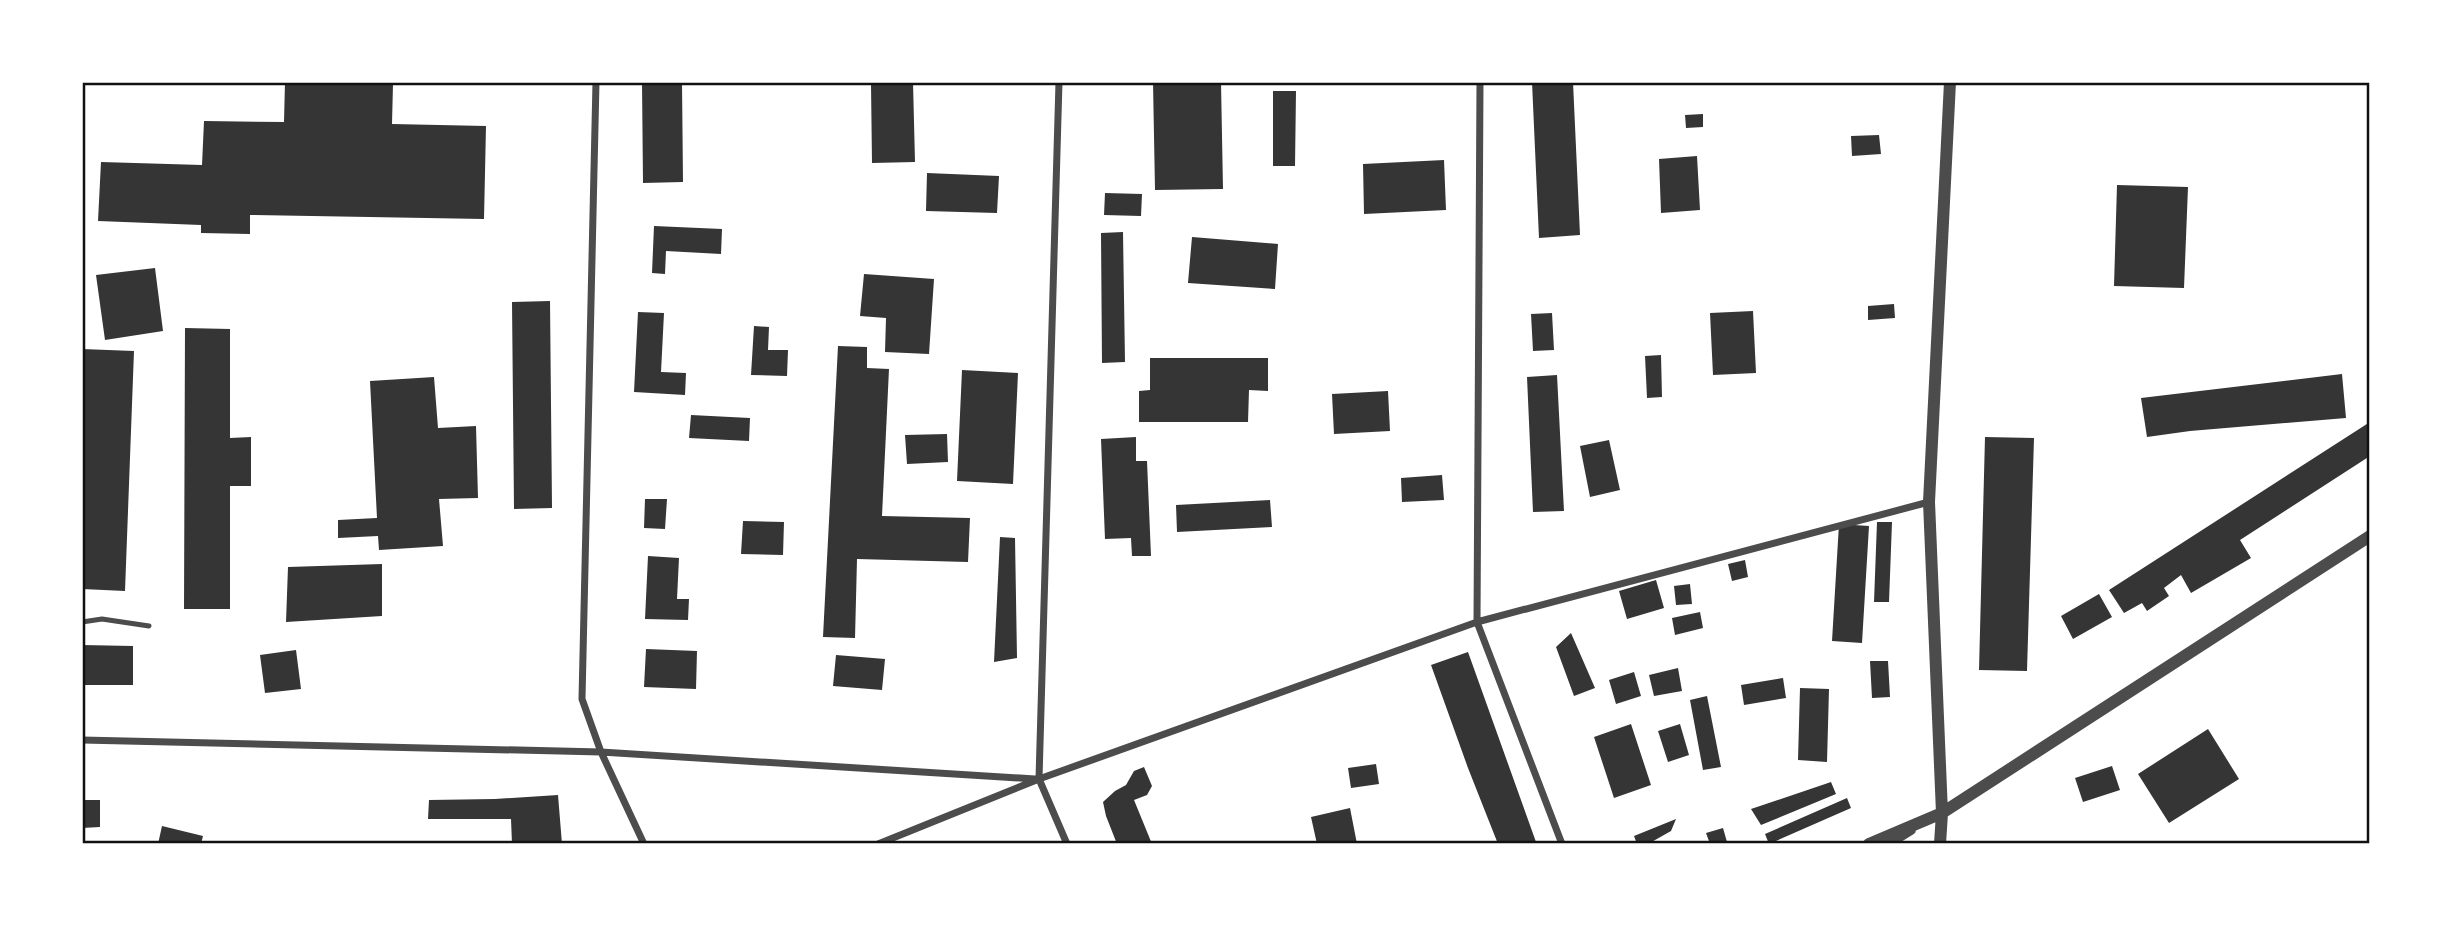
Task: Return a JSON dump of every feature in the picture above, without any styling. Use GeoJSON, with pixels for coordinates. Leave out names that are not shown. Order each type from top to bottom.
{"type":"FeatureCollection","features":[{"type":"Feature","properties":{"kind":"street"},"geometry":{"type":"LineString","coordinates":[[596,82],[582,699],[601,752],[644,844]]}},
{"type":"Feature","properties":{"kind":"street"},"geometry":{"type":"LineString","coordinates":[[1059,82],[1039,779],[1067,844]]}},
{"type":"Feature","properties":{"kind":"street"},"geometry":{"type":"LineString","coordinates":[[1480,82],[1477,622],[1562,844]]}},
{"type":"Feature","properties":{"kind":"street"},"geometry":{"type":"LineString","coordinates":[[1940,844],[1942,813],[1929,502],[1950,82]]}},
{"type":"Feature","properties":{"kind":"street"},"geometry":{"type":"LineString","coordinates":[[878,844],[1039,779],[1477,622],[1929,502]]}},
{"type":"Feature","properties":{"kind":"street"},"geometry":{"type":"LineString","coordinates":[[1891,844],[2370,536]]}},
{"type":"Feature","properties":{"kind":"street"},"geometry":{"type":"LineString","coordinates":[[82,740],[601,752],[1039,779]]}},
{"type":"Feature","properties":{"kind":"street"},"geometry":{"type":"LineString","coordinates":[[1869,844],[1942,813]]}},
{"type":"Feature","properties":{"kind":"lane"},"geometry":{"type":"LineString","coordinates":[[82,622],[102,619],[149,626]]}},
{"type":"Feature","properties":{"kind":"building"},"geometry":{"type":"Polygon","coordinates":[[[285,82],[393,84],[392,124],[486,126],[484,219],[250,215],[250,234],[201,233],[201,225],[98,221],[101,162],[202,165],[204,121],[284,122],[285,82]]]}},
{"type":"Feature","properties":{"kind":"building"},"geometry":{"type":"Polygon","coordinates":[[[642,82],[682,82],[683,182],[643,183],[642,82]]]}},
{"type":"Feature","properties":{"kind":"building"},"geometry":{"type":"Polygon","coordinates":[[[913,82],[915,162],[872,163],[871,84],[913,82]]]}},
{"type":"Feature","properties":{"kind":"building"},"geometry":{"type":"Polygon","coordinates":[[[1153,82],[1221,82],[1223,189],[1155,190],[1153,82]]]}},
{"type":"Feature","properties":{"kind":"building"},"geometry":{"type":"Polygon","coordinates":[[[1532,82],[1573,82],[1580,235],[1539,238],[1532,82]]]}},
{"type":"Feature","properties":{"kind":"building"},"geometry":{"type":"Polygon","coordinates":[[[1273,91],[1296,91],[1295,166],[1273,166],[1273,91]]]}},
{"type":"Feature","properties":{"kind":"building"},"geometry":{"type":"Polygon","coordinates":[[[1703,114],[1703,127],[1686,128],[1685,115],[1703,114]]]}},
{"type":"Feature","properties":{"kind":"building"},"geometry":{"type":"Polygon","coordinates":[[[1879,135],[1881,154],[1852,156],[1851,136],[1879,135]]]}},
{"type":"Feature","properties":{"kind":"building"},"geometry":{"type":"Polygon","coordinates":[[[1697,156],[1700,210],[1661,213],[1659,159],[1697,156]]]}},
{"type":"Feature","properties":{"kind":"building"},"geometry":{"type":"Polygon","coordinates":[[[1444,160],[1446,210],[1364,214],[1363,164],[1444,160]]]}},
{"type":"Feature","properties":{"kind":"building"},"geometry":{"type":"Polygon","coordinates":[[[927,173],[999,176],[997,213],[926,211],[927,173]]]}},
{"type":"Feature","properties":{"kind":"building"},"geometry":{"type":"Polygon","coordinates":[[[2117,185],[2188,187],[2184,288],[2114,286],[2117,185]]]}},
{"type":"Feature","properties":{"kind":"building"},"geometry":{"type":"Polygon","coordinates":[[[1105,193],[1142,194],[1141,216],[1104,215],[1105,193]]]}},
{"type":"Feature","properties":{"kind":"building"},"geometry":{"type":"Polygon","coordinates":[[[654,226],[722,229],[721,254],[666,251],[665,274],[652,273],[654,226]]]}},
{"type":"Feature","properties":{"kind":"building"},"geometry":{"type":"Polygon","coordinates":[[[1123,232],[1125,362],[1102,363],[1101,233],[1123,232]]]}},
{"type":"Feature","properties":{"kind":"building"},"geometry":{"type":"Polygon","coordinates":[[[1192,237],[1278,244],[1275,289],[1188,283],[1192,237]]]}},
{"type":"Feature","properties":{"kind":"building"},"geometry":{"type":"Polygon","coordinates":[[[155,268],[163,331],[105,340],[96,275],[155,268]]]}},
{"type":"Feature","properties":{"kind":"building"},"geometry":{"type":"Polygon","coordinates":[[[864,274],[934,279],[929,354],[885,352],[886,318],[860,316],[864,274]]]}},
{"type":"Feature","properties":{"kind":"building"},"geometry":{"type":"Polygon","coordinates":[[[550,301],[552,508],[514,509],[512,302],[550,301]]]}},
{"type":"Feature","properties":{"kind":"building"},"geometry":{"type":"Polygon","coordinates":[[[1894,304],[1895,318],[1868,320],[1868,306],[1894,304]]]}},
{"type":"Feature","properties":{"kind":"building"},"geometry":{"type":"Polygon","coordinates":[[[1753,311],[1756,373],[1713,375],[1710,313],[1753,311]]]}},
{"type":"Feature","properties":{"kind":"building"},"geometry":{"type":"Polygon","coordinates":[[[638,312],[664,313],[661,372],[686,373],[685,395],[634,392],[638,312]]]}},
{"type":"Feature","properties":{"kind":"building"},"geometry":{"type":"Polygon","coordinates":[[[1552,313],[1554,350],[1533,351],[1531,314],[1552,313]]]}},
{"type":"Feature","properties":{"kind":"building"},"geometry":{"type":"Polygon","coordinates":[[[754,326],[769,327],[768,350],[788,350],[787,376],[751,375],[754,326]]]}},
{"type":"Feature","properties":{"kind":"building"},"geometry":{"type":"Polygon","coordinates":[[[185,328],[230,329],[230,438],[251,437],[251,486],[230,486],[230,609],[184,609],[185,328]]]}},
{"type":"Feature","properties":{"kind":"building"},"geometry":{"type":"Polygon","coordinates":[[[838,346],[867,347],[867,368],[889,369],[882,516],[970,518],[968,562],[857,559],[855,638],[823,637],[838,346]]]}},
{"type":"Feature","properties":{"kind":"building"},"geometry":{"type":"Polygon","coordinates":[[[82,349],[134,351],[125,591],[82,589],[82,349]]]}},
{"type":"Feature","properties":{"kind":"building"},"geometry":{"type":"Polygon","coordinates":[[[1661,355],[1662,397],[1647,398],[1645,356],[1661,355]]]}},
{"type":"Feature","properties":{"kind":"building"},"geometry":{"type":"Polygon","coordinates":[[[1150,358],[1268,358],[1268,391],[1249,390],[1248,422],[1139,422],[1139,391],[1150,390],[1150,358]]]}},
{"type":"Feature","properties":{"kind":"building"},"geometry":{"type":"Polygon","coordinates":[[[962,370],[1018,373],[1013,484],[957,481],[962,370]]]}},
{"type":"Feature","properties":{"kind":"building"},"geometry":{"type":"Polygon","coordinates":[[[2342,374],[2346,418],[2147,437],[2141,398],[2342,374]]]}},
{"type":"Feature","properties":{"kind":"building"},"geometry":{"type":"Polygon","coordinates":[[[1557,375],[1564,511],[1533,512],[1527,377],[1557,375]]]}},
{"type":"Feature","properties":{"kind":"building"},"geometry":{"type":"Polygon","coordinates":[[[434,377],[438,428],[476,426],[478,498],[439,499],[443,546],[379,550],[378,536],[338,538],[338,520],[377,518],[370,381],[434,377]]]}},
{"type":"Feature","properties":{"kind":"building"},"geometry":{"type":"Polygon","coordinates":[[[1388,391],[1390,431],[1334,434],[1332,394],[1388,391]]]}},
{"type":"Feature","properties":{"kind":"building"},"geometry":{"type":"Polygon","coordinates":[[[691,415],[750,418],[749,441],[689,438],[691,415]]]}},
{"type":"Feature","properties":{"kind":"building"},"geometry":{"type":"Polygon","coordinates":[[[2370,422],[2370,456],[2240,540],[2251,558],[2191,593],[2181,575],[2164,588],[2169,596],[2147,611],[2142,603],[2124,613],[2109,590],[2370,422]]]}},
{"type":"Feature","properties":{"kind":"building"},"geometry":{"type":"Polygon","coordinates":[[[947,434],[948,462],[907,464],[905,435],[947,434]]]}},
{"type":"Feature","properties":{"kind":"building"},"geometry":{"type":"Polygon","coordinates":[[[1136,437],[1136,461],[1147,461],[1151,556],[1132,556],[1131,538],[1105,539],[1101,439],[1136,437]]]}},
{"type":"Feature","properties":{"kind":"building"},"geometry":{"type":"Polygon","coordinates":[[[1985,437],[2034,438],[2027,671],[1979,670],[1985,437]]]}},
{"type":"Feature","properties":{"kind":"building"},"geometry":{"type":"Polygon","coordinates":[[[1609,440],[1620,490],[1590,497],[1580,446],[1609,440]]]}},
{"type":"Feature","properties":{"kind":"building"},"geometry":{"type":"Polygon","coordinates":[[[1442,475],[1444,500],[1402,502],[1401,478],[1442,475]]]}},
{"type":"Feature","properties":{"kind":"building"},"geometry":{"type":"Polygon","coordinates":[[[645,499],[667,499],[665,529],[644,528],[645,499]]]}},
{"type":"Feature","properties":{"kind":"building"},"geometry":{"type":"Polygon","coordinates":[[[1270,500],[1272,527],[1177,532],[1176,505],[1270,500]]]}},
{"type":"Feature","properties":{"kind":"building"},"geometry":{"type":"Polygon","coordinates":[[[743,521],[784,522],[783,555],[741,554],[743,521]]]}},
{"type":"Feature","properties":{"kind":"building"},"geometry":{"type":"Polygon","coordinates":[[[1877,522],[1892,522],[1889,602],[1874,602],[1877,522]]]}},
{"type":"Feature","properties":{"kind":"building"},"geometry":{"type":"Polygon","coordinates":[[[1839,524],[1869,526],[1862,643],[1832,641],[1839,524]]]}},
{"type":"Feature","properties":{"kind":"building"},"geometry":{"type":"Polygon","coordinates":[[[1000,537],[1015,538],[1017,658],[994,662],[1000,537]]]}},
{"type":"Feature","properties":{"kind":"building"},"geometry":{"type":"Polygon","coordinates":[[[648,556],[679,558],[677,599],[689,599],[688,620],[645,619],[648,556]]]}},
{"type":"Feature","properties":{"kind":"building"},"geometry":{"type":"Polygon","coordinates":[[[1745,560],[1748,577],[1732,581],[1728,564],[1745,560]]]}},
{"type":"Feature","properties":{"kind":"building"},"geometry":{"type":"Polygon","coordinates":[[[382,564],[382,616],[286,622],[288,567],[382,564]]]}},
{"type":"Feature","properties":{"kind":"building"},"geometry":{"type":"Polygon","coordinates":[[[1656,580],[1664,608],[1627,619],[1619,591],[1656,580]]]}},
{"type":"Feature","properties":{"kind":"building"},"geometry":{"type":"Polygon","coordinates":[[[1690,584],[1692,604],[1676,605],[1674,586],[1690,584]]]}},
{"type":"Feature","properties":{"kind":"building"},"geometry":{"type":"Polygon","coordinates":[[[2099,594],[2112,617],[2073,639],[2061,616],[2099,594]]]}},
{"type":"Feature","properties":{"kind":"building"},"geometry":{"type":"Polygon","coordinates":[[[1700,612],[1703,628],[1675,635],[1672,618],[1700,612]]]}},
{"type":"Feature","properties":{"kind":"building"},"geometry":{"type":"Polygon","coordinates":[[[1571,633],[1595,688],[1574,696],[1556,647],[1571,633]]]}},
{"type":"Feature","properties":{"kind":"building"},"geometry":{"type":"Polygon","coordinates":[[[82,645],[133,646],[133,685],[82,685],[82,645]]]}},
{"type":"Feature","properties":{"kind":"building"},"geometry":{"type":"Polygon","coordinates":[[[646,649],[697,651],[696,689],[644,687],[646,649]]]}},
{"type":"Feature","properties":{"kind":"building"},"geometry":{"type":"Polygon","coordinates":[[[296,650],[301,689],[265,693],[260,655],[296,650]]]}},
{"type":"Feature","properties":{"kind":"building"},"geometry":{"type":"Polygon","coordinates":[[[1468,652],[1536,842],[1532,844],[1498,844],[1431,665],[1468,652]]]}},
{"type":"Feature","properties":{"kind":"building"},"geometry":{"type":"Polygon","coordinates":[[[836,655],[885,659],[882,690],[833,686],[836,655]]]}},
{"type":"Feature","properties":{"kind":"building"},"geometry":{"type":"Polygon","coordinates":[[[1870,661],[1888,661],[1890,697],[1872,698],[1870,661]]]}},
{"type":"Feature","properties":{"kind":"building"},"geometry":{"type":"Polygon","coordinates":[[[1678,668],[1682,691],[1654,696],[1649,675],[1678,668]]]}},
{"type":"Feature","properties":{"kind":"building"},"geometry":{"type":"Polygon","coordinates":[[[1634,672],[1641,696],[1616,704],[1609,680],[1634,672]]]}},
{"type":"Feature","properties":{"kind":"building"},"geometry":{"type":"Polygon","coordinates":[[[1783,678],[1786,698],[1744,705],[1741,685],[1783,678]]]}},
{"type":"Feature","properties":{"kind":"building"},"geometry":{"type":"Polygon","coordinates":[[[1800,688],[1829,689],[1827,762],[1798,760],[1800,688]]]}},
{"type":"Feature","properties":{"kind":"building"},"geometry":{"type":"Polygon","coordinates":[[[1707,696],[1721,767],[1703,770],[1690,700],[1707,696]]]}},
{"type":"Feature","properties":{"kind":"building"},"geometry":{"type":"Polygon","coordinates":[[[1631,724],[1651,785],[1614,798],[1594,737],[1631,724]]]}},
{"type":"Feature","properties":{"kind":"building"},"geometry":{"type":"Polygon","coordinates":[[[1680,724],[1689,755],[1668,762],[1658,731],[1680,724]]]}},
{"type":"Feature","properties":{"kind":"building"},"geometry":{"type":"Polygon","coordinates":[[[2208,729],[2239,779],[2169,823],[2138,774],[2208,729]]]}},
{"type":"Feature","properties":{"kind":"building"},"geometry":{"type":"Polygon","coordinates":[[[1376,764],[1379,784],[1351,788],[1348,768],[1376,764]]]}},
{"type":"Feature","properties":{"kind":"building"},"geometry":{"type":"Polygon","coordinates":[[[2112,766],[2120,790],[2083,802],[2075,778],[2112,766]]]}},
{"type":"Feature","properties":{"kind":"building"},"geometry":{"type":"Polygon","coordinates":[[[1144,767],[1152,786],[1147,795],[1134,800],[1152,844],[1117,844],[1103,802],[1126,785],[1134,771],[1144,767]]]}},
{"type":"Feature","properties":{"kind":"building"},"geometry":{"type":"Polygon","coordinates":[[[1831,782],[1836,794],[1761,825],[1751,809],[1831,782]]]}},
{"type":"Feature","properties":{"kind":"building"},"geometry":{"type":"Polygon","coordinates":[[[558,795],[562,844],[512,844],[511,819],[428,819],[429,800],[558,795]]]}},
{"type":"Feature","properties":{"kind":"building"},"geometry":{"type":"Polygon","coordinates":[[[1847,798],[1851,808],[1769,844],[1765,834],[1847,798]]]}},
{"type":"Feature","properties":{"kind":"building"},"geometry":{"type":"Polygon","coordinates":[[[82,800],[100,800],[100,827],[82,828],[82,800]]]}},
{"type":"Feature","properties":{"kind":"building"},"geometry":{"type":"Polygon","coordinates":[[[1350,808],[1357,844],[1317,844],[1311,817],[1350,808]]]}},
{"type":"Feature","properties":{"kind":"building"},"geometry":{"type":"Polygon","coordinates":[[[1676,819],[1671,831],[1648,844],[1637,844],[1634,836],[1676,819]]]}},
{"type":"Feature","properties":{"kind":"building"},"geometry":{"type":"Polygon","coordinates":[[[162,826],[203,836],[201,844],[158,844],[162,826]]]}},
{"type":"Feature","properties":{"kind":"building"},"geometry":{"type":"Polygon","coordinates":[[[1723,828],[1727,842],[1710,844],[1706,833],[1723,828]]]}}]}
